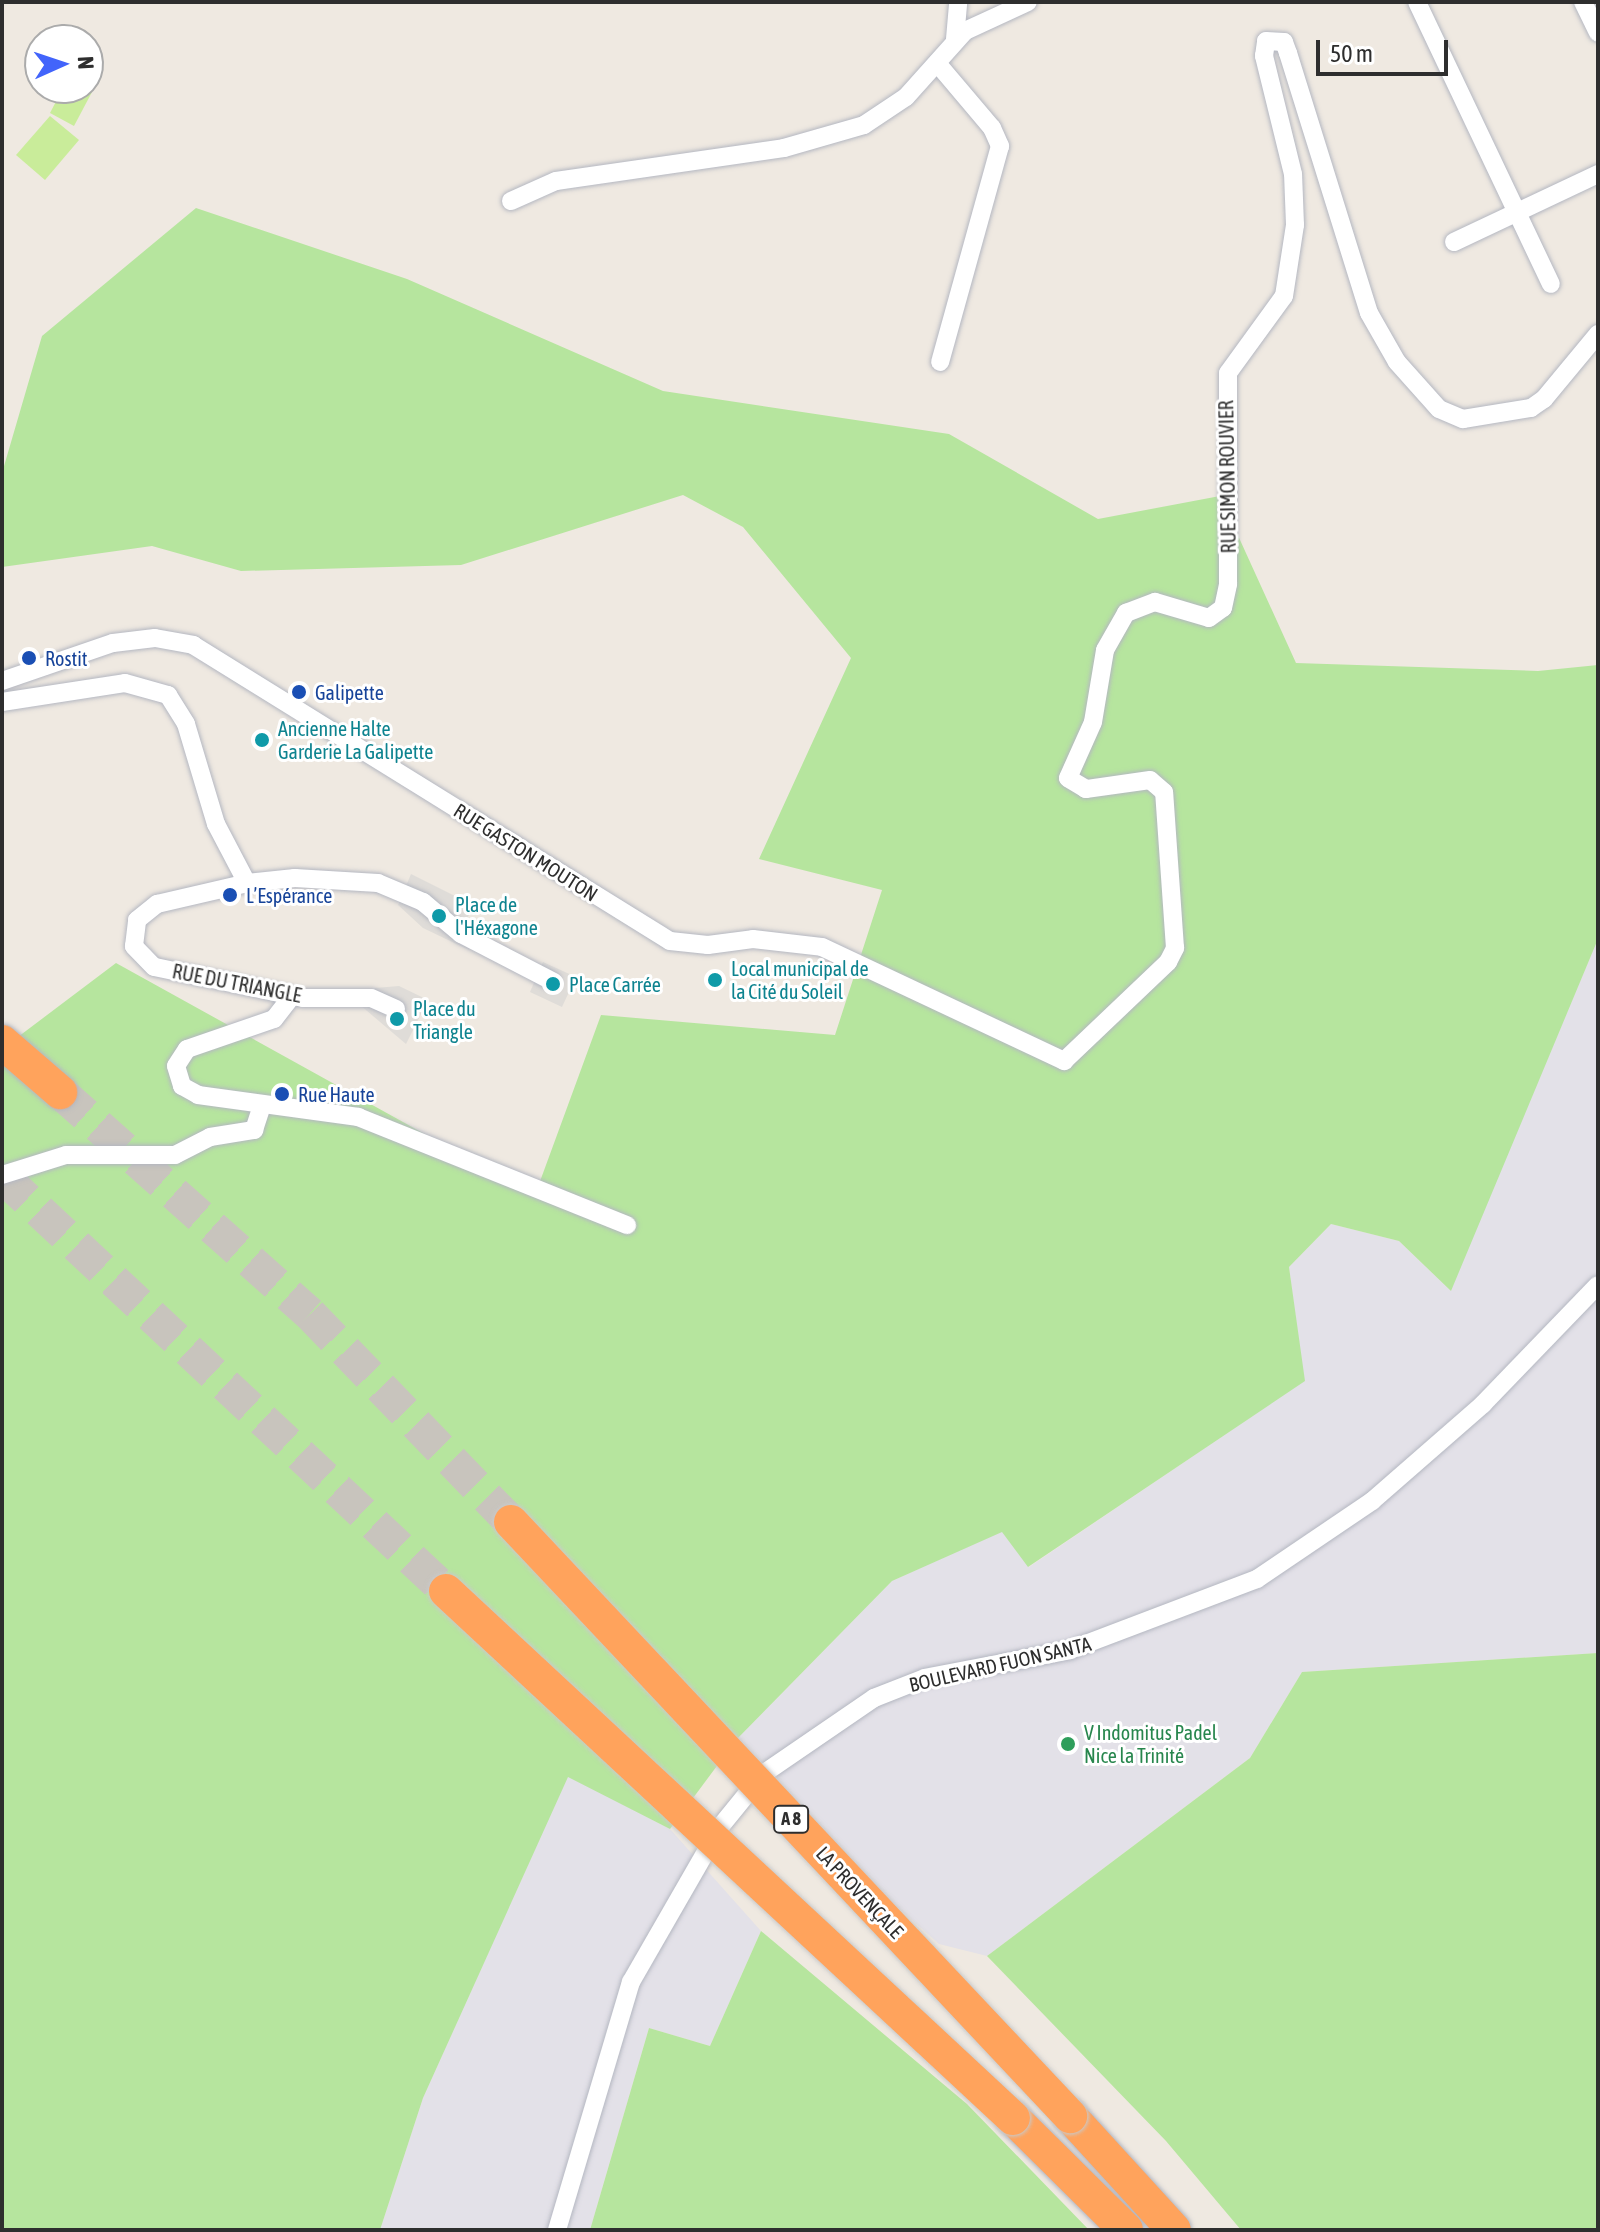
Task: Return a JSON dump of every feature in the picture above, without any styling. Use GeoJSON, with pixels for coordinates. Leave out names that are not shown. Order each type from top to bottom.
{"type":"FeatureCollection","features":[{"type":"Feature","properties":{"kind":"highway"},"geometry":{"type":"LineString","coordinates":[[2,1042],[60,1092]]}},
{"type":"Feature","properties":{"kind":"highway","name":"LA PROVENÇALE"},"geometry":{"type":"LineString","coordinates":[[511,1522],[1174,2230]]}},
{"type":"Feature","properties":{"kind":"highway"},"geometry":{"type":"LineString","coordinates":[[446,1591],[1013,2118],[1126,2230]]}},
{"type":"Feature","properties":{"kind":"street"},"geometry":{"type":"LineString","coordinates":[[955,39],[958,2]]}},
{"type":"Feature","properties":{"kind":"street"},"geometry":{"type":"LineString","coordinates":[[511,201],[556,181],[784,148],[870,122],[890,111],[937,63],[955,39],[1028,2]]}},
{"type":"Feature","properties":{"kind":"street"},"geometry":{"type":"LineString","coordinates":[[1417,2],[1551,284]]}},
{"type":"Feature","properties":{"kind":"street"},"geometry":{"type":"LineString","coordinates":[[1583,2],[1598,33]]}},
{"type":"Feature","properties":{"kind":"street","name":"RUE SIMON ROUVIER"},"geometry":{"type":"LineString","coordinates":[[1064,1061],[1168,962],[1175,948],[1164,792],[1150,780],[1086,789],[1071,784],[1068,778],[1093,722],[1105,650],[1126,613],[1155,602],[1209,618],[1223,608],[1228,584],[1228,373],[1284,296],[1295,225],[1293,174],[1264,56],[1266,41],[1277,39],[1288,53],[1369,313],[1397,362],[1439,409],[1463,419],[1531,408],[1544,399],[1598,334]]}},
{"type":"Feature","properties":{"kind":"street"},"geometry":{"type":"LineString","coordinates":[[937,63],[992,128],[1000,146],[940,362]]}},
{"type":"Feature","properties":{"kind":"street"},"geometry":{"type":"LineString","coordinates":[[1454,242],[1598,174]]}},
{"type":"Feature","properties":{"kind":"street","name":"RUE GASTON MOUTON"},"geometry":{"type":"LineString","coordinates":[[2,681],[113,643],[155,638],[193,645],[670,941],[708,945],[764,939],[822,947],[1064,1061]]}},
{"type":"Feature","properties":{"kind":"street"},"geometry":{"type":"LineString","coordinates":[[2,702],[125,683],[168,695],[186,724],[216,824],[247,883],[295,878],[378,883],[423,902],[461,934],[552,981]]}},
{"type":"Feature","properties":{"kind":"street","name":"RUE DU TRIANGLE"},"geometry":{"type":"LineString","coordinates":[[247,883],[144,910],[133,933],[134,946],[154,967],[292,996],[371,998],[396,1009]]}},
{"type":"Feature","properties":{"kind":"street"},"geometry":{"type":"LineString","coordinates":[[292,996],[274,1019],[197,1043],[179,1056],[176,1066],[188,1092],[262,1106],[358,1117],[627,1225]]}},
{"type":"Feature","properties":{"kind":"street"},"geometry":{"type":"LineString","coordinates":[[2,1175],[66,1155],[175,1155],[210,1137],[254,1130],[262,1106]]}},
{"type":"Feature","properties":{"kind":"street","name":"BOULEVARD FUON SANTA"},"geometry":{"type":"LineString","coordinates":[[557,2230],[631,1982],[720,1827],[763,1774],[874,1698],[925,1678],[1107,1638],[1269,1571],[1318,1542],[1384,1492],[1483,1404],[1598,1285]]}},
{"type":"Feature","properties":{"kind":"shaded area","name":"Place de l'Héxagone"},"geometry":{"type":"Polygon","coordinates":[[[411,874],[473,905],[463,929],[475,935],[469,950],[423,928],[398,905],[411,874]]]}},
{"type":"Feature","properties":{"kind":"shaded area"},"geometry":{"type":"Polygon","coordinates":[[[1598,939],[1598,1653],[1302,1672],[1250,1758],[987,1956],[939,1944],[838,1854],[737,1739],[892,1581],[1002,1531],[1029,1567],[1304,1381],[1289,1267],[1331,1224],[1399,1241],[1450,1290],[1598,939]]]}},
{"type":"Feature","properties":{"kind":"shaded area","name":"Place Carrée"},"geometry":{"type":"Polygon","coordinates":[[[543,962],[576,977],[562,1007],[530,992],[543,962]]]}},
{"type":"Feature","properties":{"kind":"shaded area","name":"Place du Triangle"},"geometry":{"type":"Polygon","coordinates":[[[399,986],[428,1000],[406,1044],[360,1005],[375,988],[399,986]]]}},
{"type":"Feature","properties":{"kind":"shaded area"},"geometry":{"type":"Polygon","coordinates":[[[568,1776],[670,1829],[761,1931],[710,2046],[649,2028],[590,2230],[380,2230],[423,2098],[568,1776]]]}},
{"type":"Feature","properties":{"kind":"green space"},"geometry":{"type":"Polygon","coordinates":[[[55,104],[86,104],[74,126],[50,113],[55,104]]]}},
{"type":"Feature","properties":{"kind":"green space"},"geometry":{"type":"Polygon","coordinates":[[[50,116],[79,140],[45,180],[16,155],[50,116]]]}},
{"type":"Feature","properties":{"kind":"green space"},"geometry":{"type":"Polygon","coordinates":[[[196,208],[407,279],[663,391],[949,434],[1098,519],[1220,496],[1296,663],[1538,671],[1598,665],[1598,939],[1451,1291],[1399,1241],[1331,1224],[1289,1267],[1305,1381],[1028,1567],[1002,1532],[892,1581],[737,1739],[670,1829],[568,1777],[423,2098],[380,2230],[2,2230],[2,1049],[116,963],[535,1195],[601,1015],[835,1035],[882,890],[759,859],[851,658],[743,527],[683,495],[461,565],[241,571],[152,546],[2,567],[2,473],[42,336],[196,208]]]}},
{"type":"Feature","properties":{"kind":"green space"},"geometry":{"type":"Polygon","coordinates":[[[1598,1653],[1598,2230],[1241,2230],[1166,2141],[987,1956],[1250,1758],[1302,1672],[1598,1653]]]}},
{"type":"Feature","properties":{"kind":"green space"},"geometry":{"type":"Polygon","coordinates":[[[761,1931],[967,2104],[1089,2230],[590,2230],[649,2028],[710,2046],[761,1931]]]}},
{"type":"Feature","properties":{"kind":"tunnel"},"geometry":{"type":"LineString","coordinates":[[60,1092],[310,1314],[511,1522]]}},
{"type":"Feature","properties":{"kind":"tunnel"},"geometry":{"type":"LineString","coordinates":[[2,1176],[446,1591]]}},
{"type":"Feature","properties":{"kind":"place","name":"Rostit"},"geometry":{"type":"Point","coordinates":[29,658]}},
{"type":"Feature","properties":{"kind":"place","name":"Galipette"},"geometry":{"type":"Point","coordinates":[299,692]}},
{"type":"Feature","properties":{"kind":"place","name":"Ancienne Halte Garderie La Galipette"},"geometry":{"type":"Point","coordinates":[262,740]}},
{"type":"Feature","properties":{"kind":"place","name":"L’Espérance"},"geometry":{"type":"Point","coordinates":[230,895]}},
{"type":"Feature","properties":{"kind":"place","name":"Place de l'Héxagone"},"geometry":{"type":"Point","coordinates":[439,916]}},
{"type":"Feature","properties":{"kind":"place","name":"Local municipal de la Cité du Soleil"},"geometry":{"type":"Point","coordinates":[715,980]}},
{"type":"Feature","properties":{"kind":"place","name":"Place Carrée"},"geometry":{"type":"Point","coordinates":[553,984]}},
{"type":"Feature","properties":{"kind":"place","name":"Place du Triangle"},"geometry":{"type":"Point","coordinates":[397,1019]}},
{"type":"Feature","properties":{"kind":"place","name":"Rue Haute"},"geometry":{"type":"Point","coordinates":[282,1094]}},
{"type":"Feature","properties":{"kind":"place","name":"V Indomitus Padel Nice la Trinité"},"geometry":{"type":"Point","coordinates":[1068,1744]}}]}
